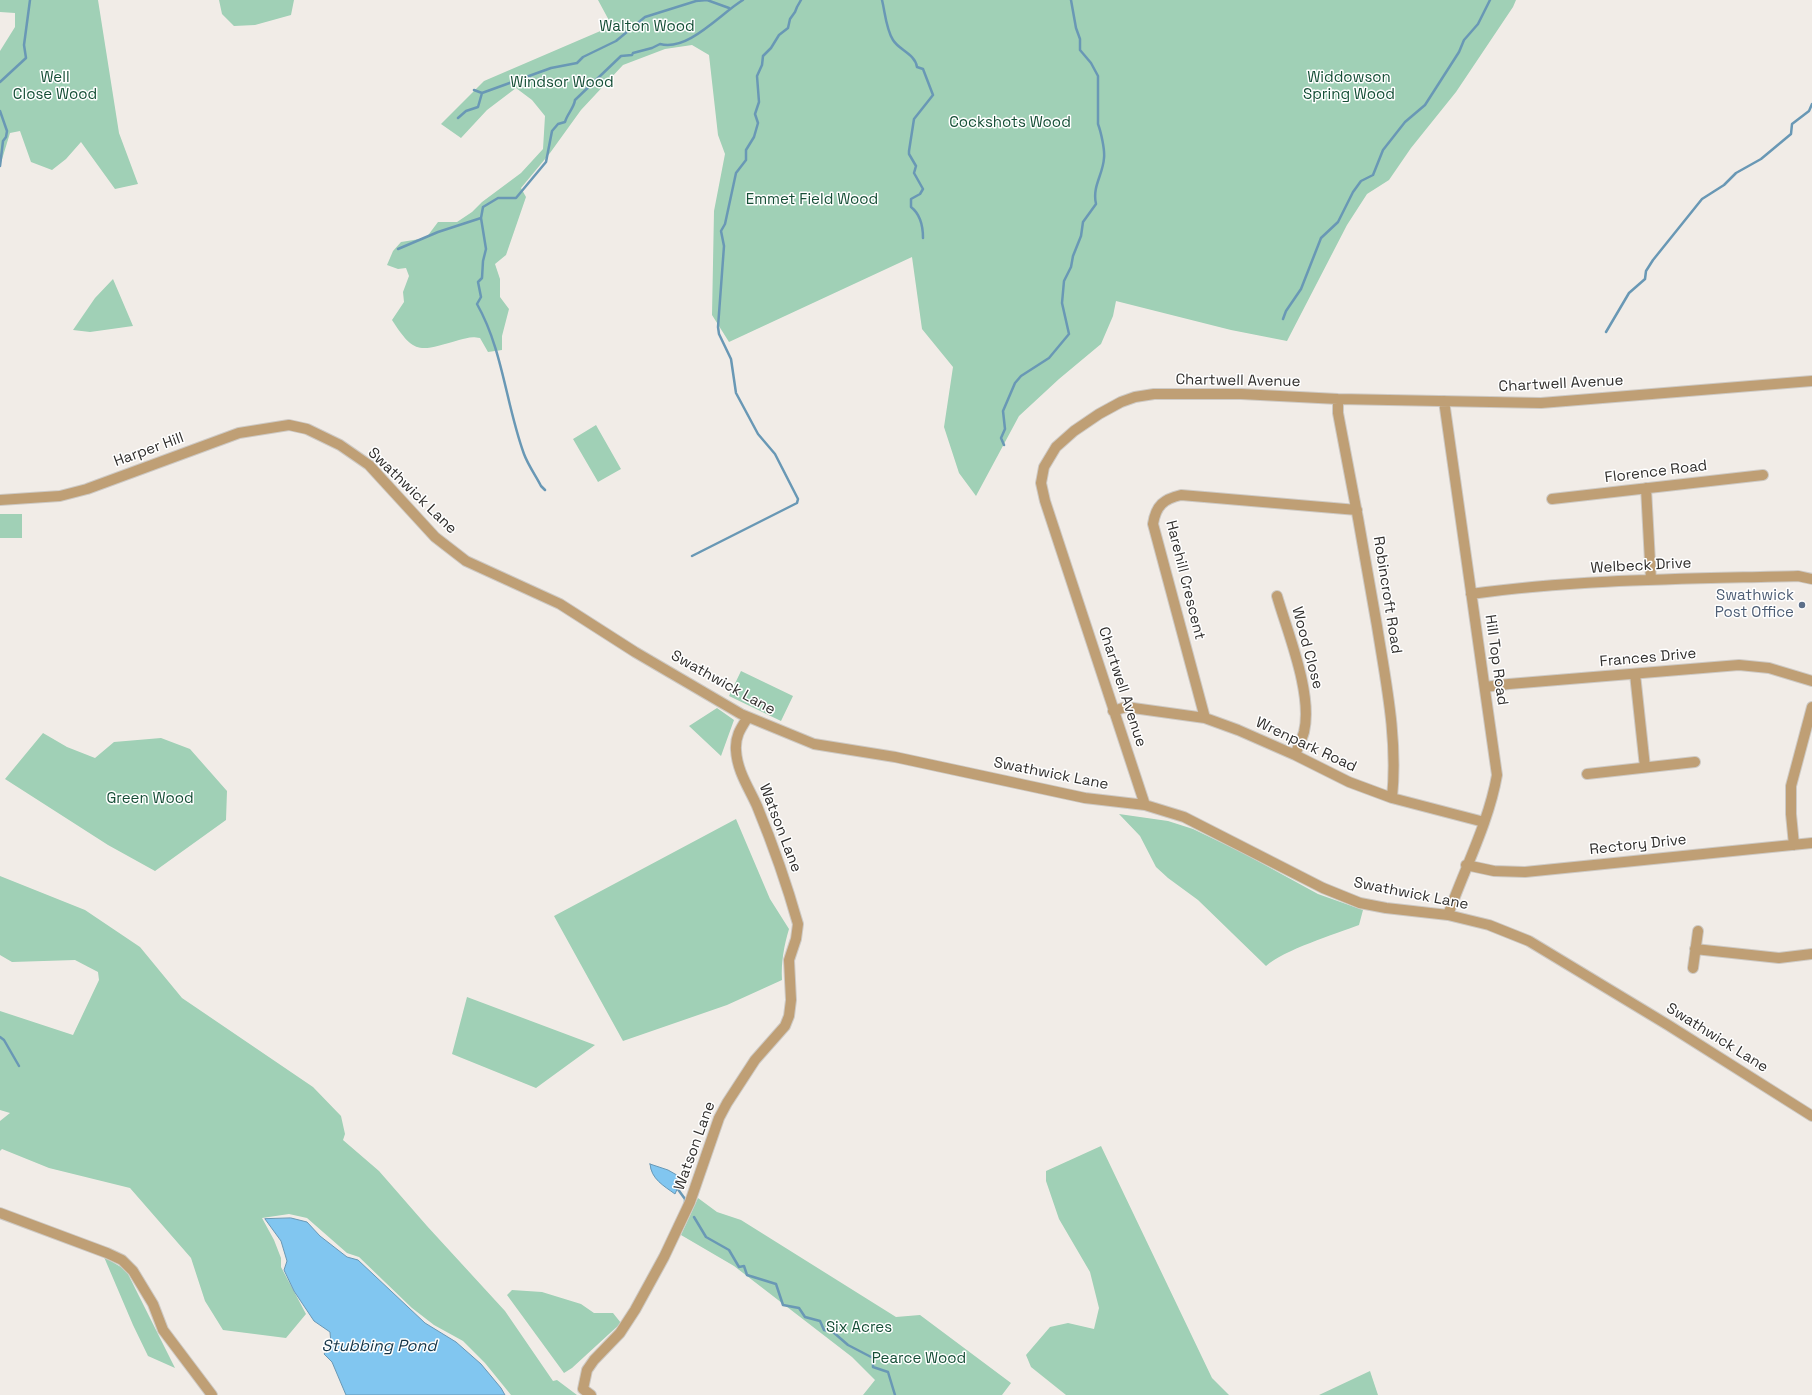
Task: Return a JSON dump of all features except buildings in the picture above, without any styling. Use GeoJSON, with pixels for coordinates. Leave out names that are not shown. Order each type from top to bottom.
{"type":"FeatureCollection","features":[{"type":"Feature","properties":{"kind":"street","name":"Chartwell Avenue"},"geometry":{"type":"LineString","coordinates":[[1145,805],[1045,501],[1041,483],[1044,466],[1056,447],[1074,431],[1099,414],[1121,402],[1135,397],[1154,394],[1241,394],[1338,399],[1541,403],[1812,381]]}},
{"type":"Feature","properties":{"kind":"street","name":"Robincroft Road"},"geometry":{"type":"LineString","coordinates":[[1338,399],[1338,413],[1357,510],[1393,722],[1394,779],[1392,798]]}},
{"type":"Feature","properties":{"kind":"street","name":"Hill Top Road"},"geometry":{"type":"LineString","coordinates":[[1444,401],[1497,775],[1484,822],[1466,865],[1448,915]]}},
{"type":"Feature","properties":{"kind":"street","name":"Harper Hill"},"geometry":{"type":"LineString","coordinates":[[0,500],[60,496],[87,489],[239,433],[289,425],[307,429]]}},
{"type":"Feature","properties":{"kind":"street","name":"Swathwick Lane"},"geometry":{"type":"LineString","coordinates":[[307,429],[340,445],[369,466],[435,537],[466,561],[560,604],[635,652],[748,717],[814,744],[895,757],[1085,798],[1145,805],[1184,817],[1323,888],[1360,903],[1386,908],[1448,915],[1489,925],[1529,941],[1668,1025],[1812,1115]]}},
{"type":"Feature","properties":{"kind":"street","name":"Florence Road"},"geometry":{"type":"LineString","coordinates":[[1552,499],[1763,474]]}},
{"type":"Feature","properties":{"kind":"street"},"geometry":{"type":"LineString","coordinates":[[1646,488],[1651,580]]}},
{"type":"Feature","properties":{"kind":"street","name":"Harehill Crescent"},"geometry":{"type":"LineString","coordinates":[[1205,718],[1153,524],[1155,512],[1168,498],[1181,496],[1357,510]]}},
{"type":"Feature","properties":{"kind":"street","name":"Welbeck Drive"},"geometry":{"type":"LineString","coordinates":[[1471,594],[1509,589],[1651,580],[1798,576],[1812,578]]}},
{"type":"Feature","properties":{"kind":"street","name":"Wood Close"},"geometry":{"type":"LineString","coordinates":[[1277,596],[1305,689],[1306,713],[1304,732],[1295,755]]}},
{"type":"Feature","properties":{"kind":"street","name":"Frances Drive"},"geometry":{"type":"LineString","coordinates":[[1485,688],[1509,684],[1739,665],[1769,668],[1812,681]]}},
{"type":"Feature","properties":{"kind":"street"},"geometry":{"type":"LineString","coordinates":[[1635,674],[1645,767]]}},
{"type":"Feature","properties":{"kind":"street","name":"Wrenpark Road"},"geometry":{"type":"LineString","coordinates":[[1114,711],[1126,707],[1205,718],[1238,730],[1295,755],[1349,782],[1392,798],[1484,822]]}},
{"type":"Feature","properties":{"kind":"street"},"geometry":{"type":"LineString","coordinates":[[1794,845],[1791,814],[1792,786],[1812,707]]}},
{"type":"Feature","properties":{"kind":"street","name":"Watson Lane"},"geometry":{"type":"LineString","coordinates":[[590,1395],[583,1389],[587,1370],[594,1360],[620,1333],[635,1310],[664,1257],[690,1202],[719,1118],[755,1060],[785,1026],[789,1016],[791,1000],[789,960],[796,939],[798,924],[757,806],[741,773],[736,751],[736,739],[740,729],[748,717]]}},
{"type":"Feature","properties":{"kind":"street"},"geometry":{"type":"LineString","coordinates":[[1587,774],[1695,762]]}},
{"type":"Feature","properties":{"kind":"street","name":"Rectory Drive"},"geometry":{"type":"LineString","coordinates":[[1466,865],[1494,871],[1525,872],[1812,843]]}},
{"type":"Feature","properties":{"kind":"street"},"geometry":{"type":"LineString","coordinates":[[1693,968],[1698,931]]}},
{"type":"Feature","properties":{"kind":"street"},"geometry":{"type":"LineString","coordinates":[[1695,950],[1779,958],[1812,954]]}},
{"type":"Feature","properties":{"kind":"street"},"geometry":{"type":"LineString","coordinates":[[0,1213],[122,1260],[133,1272],[153,1304],[163,1330],[212,1395]]}},
{"type":"Feature","properties":{"kind":"green space","name":"Well Close Wood"},"geometry":{"type":"Polygon","coordinates":[[[0,0],[98,0],[119,133],[138,184],[115,189],[81,142],[66,159],[52,170],[31,162],[20,131],[10,133],[0,166],[0,51],[15,27],[15,13],[0,12],[0,0]]]}},
{"type":"Feature","properties":{"kind":"green space"},"geometry":{"type":"Polygon","coordinates":[[[219,0],[294,0],[291,15],[255,25],[234,26],[222,14],[219,0]]]}},
{"type":"Feature","properties":{"kind":"green space"},"geometry":{"type":"Polygon","coordinates":[[[598,0],[1516,0],[1513,7],[1456,92],[1411,148],[1389,180],[1367,194],[1347,225],[1287,341],[1231,330],[1116,301],[1113,316],[1101,344],[1059,379],[1019,416],[976,496],[959,473],[944,427],[953,367],[922,329],[912,257],[729,342],[712,315],[714,211],[725,154],[718,135],[709,55],[692,45],[665,49],[623,65],[581,110],[550,153],[521,188],[526,197],[506,255],[495,264],[500,279],[500,297],[509,309],[502,336],[502,350],[488,352],[480,338],[474,337],[435,347],[420,348],[413,345],[400,332],[392,320],[404,302],[403,292],[409,276],[406,268],[398,269],[387,265],[393,251],[401,242],[426,238],[438,222],[457,222],[472,212],[482,202],[521,173],[543,149],[545,116],[532,100],[516,88],[487,110],[461,138],[441,124],[484,81],[612,26],[598,0]]]}},
{"type":"Feature","properties":{"kind":"green space"},"geometry":{"type":"Polygon","coordinates":[[[113,279],[133,326],[90,332],[73,330],[95,298],[113,279]]]}},
{"type":"Feature","properties":{"kind":"green space"},"geometry":{"type":"Polygon","coordinates":[[[596,425],[621,469],[598,482],[573,439],[596,425]]]}},
{"type":"Feature","properties":{"kind":"green space"},"geometry":{"type":"Polygon","coordinates":[[[0,514],[22,514],[22,538],[0,538],[0,514]]]}},
{"type":"Feature","properties":{"kind":"green space"},"geometry":{"type":"Polygon","coordinates":[[[741,671],[793,696],[781,721],[729,696],[741,671]]]}},
{"type":"Feature","properties":{"kind":"green space"},"geometry":{"type":"Polygon","coordinates":[[[717,708],[734,720],[721,756],[689,726],[717,708]]]}},
{"type":"Feature","properties":{"kind":"green space","name":"Green Wood"},"geometry":{"type":"Polygon","coordinates":[[[43,733],[67,747],[95,758],[114,742],[161,738],[190,749],[227,791],[226,820],[155,871],[108,845],[5,779],[43,733]]]}},
{"type":"Feature","properties":{"kind":"green space"},"geometry":{"type":"Polygon","coordinates":[[[1119,814],[1168,821],[1193,829],[1243,853],[1318,894],[1363,910],[1359,925],[1297,948],[1266,966],[1198,900],[1168,878],[1156,867],[1140,836],[1119,814]]]}},
{"type":"Feature","properties":{"kind":"green space"},"geometry":{"type":"Polygon","coordinates":[[[736,819],[770,899],[789,929],[783,954],[782,980],[727,1005],[623,1041],[554,916],[736,819]]]}},
{"type":"Feature","properties":{"kind":"green space"},"geometry":{"type":"Polygon","coordinates":[[[0,876],[85,910],[140,947],[182,998],[313,1087],[341,1116],[345,1134],[343,1140],[379,1171],[505,1311],[553,1381],[557,1380],[577,1395],[511,1395],[485,1363],[463,1341],[434,1325],[412,1308],[359,1257],[347,1253],[307,1218],[289,1214],[262,1218],[274,1240],[281,1258],[281,1267],[306,1314],[286,1338],[223,1330],[205,1301],[191,1258],[130,1188],[49,1168],[2,1149],[0,1151],[0,1121],[10,1113],[0,1110],[0,1011],[73,1035],[99,980],[98,972],[75,960],[12,962],[0,955],[0,876]]]}},
{"type":"Feature","properties":{"kind":"green space"},"geometry":{"type":"Polygon","coordinates":[[[467,997],[595,1045],[536,1088],[452,1054],[467,997]]]}},
{"type":"Feature","properties":{"kind":"green space"},"geometry":{"type":"Polygon","coordinates":[[[1101,1146],[1212,1378],[1229,1395],[1066,1395],[1031,1367],[1026,1355],[1050,1327],[1068,1323],[1094,1329],[1099,1308],[1090,1272],[1059,1219],[1046,1181],[1046,1171],[1101,1146]]]}},
{"type":"Feature","properties":{"kind":"green space","name":"Six Acres"},"geometry":{"type":"Polygon","coordinates":[[[698,1198],[717,1212],[741,1220],[896,1317],[920,1315],[1011,1383],[1002,1395],[863,1395],[875,1380],[852,1357],[734,1266],[681,1235],[698,1198]]]}},
{"type":"Feature","properties":{"kind":"green space"},"geometry":{"type":"Polygon","coordinates":[[[104,1257],[126,1270],[175,1368],[148,1356],[104,1257]]]}},
{"type":"Feature","properties":{"kind":"green space"},"geometry":{"type":"Polygon","coordinates":[[[512,1290],[542,1292],[581,1304],[594,1313],[613,1313],[621,1323],[572,1368],[564,1373],[507,1295],[512,1290]]]}},
{"type":"Feature","properties":{"kind":"green space"},"geometry":{"type":"Polygon","coordinates":[[[1370,1371],[1378,1395],[1319,1395],[1370,1371]]]}},
{"type":"Feature","properties":{"kind":"water"},"geometry":{"type":"Polygon","coordinates":[[[650,1164],[668,1170],[682,1178],[675,1194],[655,1178],[650,1164]]]}},
{"type":"Feature","properties":{"kind":"water","name":"Stubbing Pond"},"geometry":{"type":"Polygon","coordinates":[[[291,1218],[307,1222],[320,1236],[347,1257],[358,1260],[425,1323],[456,1342],[481,1364],[505,1395],[346,1395],[332,1362],[324,1354],[331,1344],[330,1332],[314,1321],[294,1291],[284,1270],[287,1261],[281,1241],[265,1219],[291,1218]]]}},
{"type":"Feature","properties":{"kind":"waterway"},"geometry":{"type":"LineString","coordinates":[[0,82],[26,58],[24,45],[30,0]]}},
{"type":"Feature","properties":{"kind":"waterway"},"geometry":{"type":"LineString","coordinates":[[458,118],[466,111],[478,107],[482,93],[551,68],[577,63],[583,57],[616,41],[645,17],[696,1],[707,0],[729,8]]}},
{"type":"Feature","properties":{"kind":"waterway"},"geometry":{"type":"LineString","coordinates":[[545,490],[541,486],[524,454],[499,359],[486,322],[477,304],[481,297],[478,282],[482,278],[483,261],[486,249],[481,218],[483,207],[498,198],[516,198],[546,162],[552,131],[558,124],[565,122],[575,100],[621,56],[632,55],[633,53],[652,48],[660,44],[671,45],[693,37],[743,0]]}},
{"type":"Feature","properties":{"kind":"waterway"},"geometry":{"type":"LineString","coordinates":[[692,556],[797,503],[798,499],[775,454],[758,434],[736,393],[731,359],[719,334],[718,327],[724,246],[721,231],[725,224],[736,173],[746,160],[746,150],[754,137],[758,123],[755,114],[759,102],[757,76],[762,65],[763,56],[771,48],[779,35],[788,28],[790,19],[801,0]]}},
{"type":"Feature","properties":{"kind":"waterway"},"geometry":{"type":"LineString","coordinates":[[882,0],[887,26],[893,40],[910,55],[917,67],[923,69],[933,95],[914,119],[909,151],[909,154],[916,166],[914,173],[923,189],[920,194],[911,199],[911,207],[917,213],[923,238]]}},
{"type":"Feature","properties":{"kind":"waterway"},"geometry":{"type":"LineString","coordinates":[[1004,445],[1001,438],[1005,429],[1003,411],[1015,383],[1021,376],[1049,358],[1069,334],[1062,303],[1064,281],[1071,267],[1073,256],[1081,236],[1083,222],[1096,204],[1095,192],[1103,164],[1103,146],[1098,124],[1098,76],[1091,63],[1080,50],[1080,39],[1076,28],[1071,0]]}},
{"type":"Feature","properties":{"kind":"waterway"},"geometry":{"type":"LineString","coordinates":[[1283,319],[1286,311],[1301,289],[1321,238],[1338,222],[1353,192],[1361,181],[1373,175],[1383,150],[1405,122],[1425,105],[1459,52],[1464,40],[1478,24],[1490,0]]}},
{"type":"Feature","properties":{"kind":"waterway"},"geometry":{"type":"LineString","coordinates":[[474,90],[482,93]]}},
{"type":"Feature","properties":{"kind":"waterway"},"geometry":{"type":"LineString","coordinates":[[1606,332],[1629,293],[1645,279],[1646,271],[1653,260],[1702,199],[1724,185],[1736,173],[1761,159],[1791,134],[1792,124],[1809,111],[1812,104]]}},
{"type":"Feature","properties":{"kind":"waterway"},"geometry":{"type":"LineString","coordinates":[[0,111],[7,131],[6,137],[3,141],[0,166]]}},
{"type":"Feature","properties":{"kind":"waterway"},"geometry":{"type":"LineString","coordinates":[[398,249],[438,232],[481,218]]}},
{"type":"Feature","properties":{"kind":"waterway"},"geometry":{"type":"LineString","coordinates":[[0,1037],[4,1040],[19,1066]]}},
{"type":"Feature","properties":{"kind":"waterway"},"geometry":{"type":"LineString","coordinates":[[677,1188],[685,1199],[685,1203]]}},
{"type":"Feature","properties":{"kind":"waterway"},"geometry":{"type":"LineString","coordinates":[[694,1217],[706,1237],[729,1250],[739,1267],[744,1266],[747,1275],[776,1284],[783,1305],[799,1308],[805,1317],[820,1321],[824,1330],[833,1332],[848,1345],[873,1358],[873,1367],[888,1372],[895,1395]]}},
{"type":"Feature","properties":{"kind":"place","name":"Swathwick Post Office"},"geometry":{"type":"Point","coordinates":[1802,605]}},
{"type":"Feature","properties":{"kind":"park label","name":"Walton Wood"},"geometry":{"type":"Point","coordinates":[647,27]}},
{"type":"Feature","properties":{"kind":"park label","name":"Windsor Wood"},"geometry":{"type":"Point","coordinates":[562,83]}},
{"type":"Feature","properties":{"kind":"park label","name":"Widdowson Spring Wood"},"geometry":{"type":"Point","coordinates":[1349,86]}},
{"type":"Feature","properties":{"kind":"park label","name":"Cockshots Wood"},"geometry":{"type":"Point","coordinates":[1010,123]}},
{"type":"Feature","properties":{"kind":"park label","name":"Emmet Field Wood"},"geometry":{"type":"Point","coordinates":[812,200]}},
{"type":"Feature","properties":{"kind":"park label","name":"Pearce Wood"},"geometry":{"type":"Point","coordinates":[919,1359]}}]}
